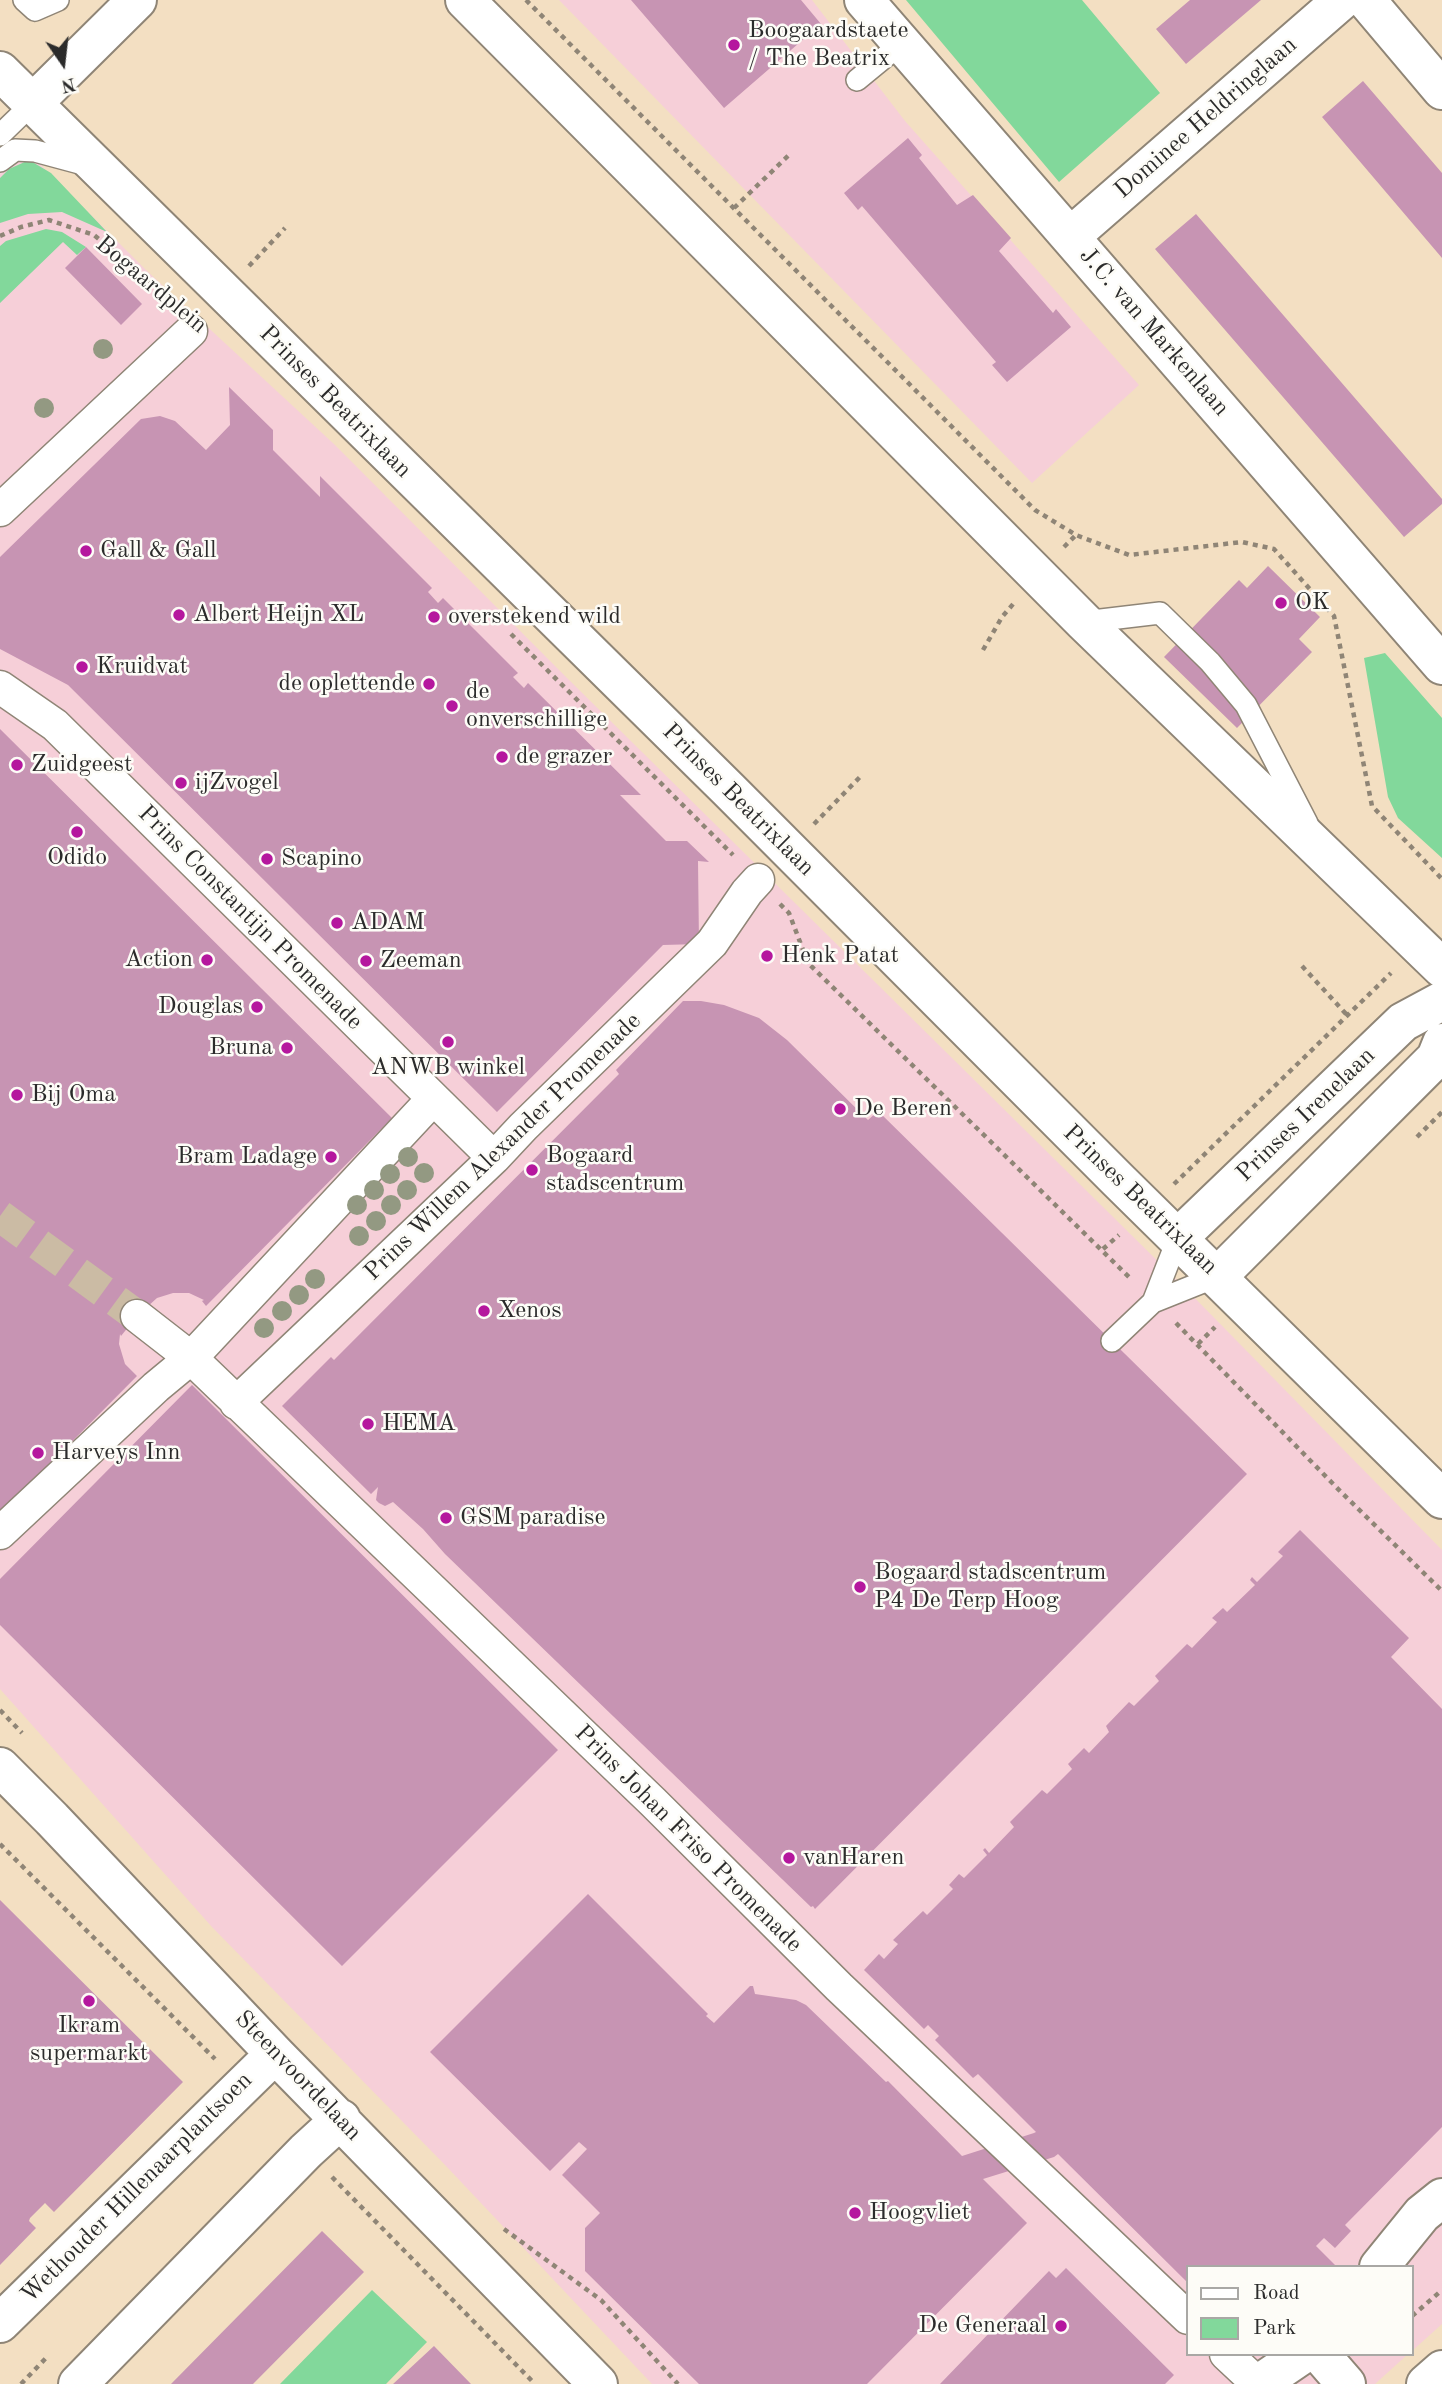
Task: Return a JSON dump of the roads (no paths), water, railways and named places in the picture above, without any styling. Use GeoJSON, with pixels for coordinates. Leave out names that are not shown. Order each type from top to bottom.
{"type":"FeatureCollection","features":[{"type":"Feature","properties":{"kind":"street"},"geometry":{"type":"LineString","coordinates":[[32,104],[137,0]]}},
{"type":"Feature","properties":{"kind":"street"},"geometry":{"type":"LineString","coordinates":[[466,0],[1084,622],[1430,956]]}},
{"type":"Feature","properties":{"kind":"street","name":"J.C. van Markenlaan"},"geometry":{"type":"LineString","coordinates":[[864,0],[1442,665]]}},
{"type":"Feature","properties":{"kind":"street","name":"Dominee Heldringlaan"},"geometry":{"type":"LineString","coordinates":[[1071,236],[1342,0]]}},
{"type":"Feature","properties":{"kind":"street"},"geometry":{"type":"LineString","coordinates":[[1366,0],[1442,90]]}},
{"type":"Feature","properties":{"kind":"street","name":"Prinses Beatrixlaan"},"geometry":{"type":"LineString","coordinates":[[0,71],[719,779],[1147,1209],[1442,1499]]}},
{"type":"Feature","properties":{"kind":"street","name":"Bogaardplein"},"geometry":{"type":"LineString","coordinates":[[0,510],[184,317]]}},
{"type":"Feature","properties":{"kind":"street","name":"Prins Constantijn Promenade"},"geometry":{"type":"LineString","coordinates":[[0,687],[55,725],[494,1158]]}},
{"type":"Feature","properties":{"kind":"street","name":"Prins Willem Alexander Promenade"},"geometry":{"type":"LineString","coordinates":[[236,1403],[494,1158],[712,943],[758,880]]}},
{"type":"Feature","properties":{"kind":"street","name":"Prinses Irenelaan"},"geometry":{"type":"LineString","coordinates":[[1178,1238],[1403,1022],[1442,1002]]}},
{"type":"Feature","properties":{"kind":"street","name":"Prinses Irenelaan"},"geometry":{"type":"LineString","coordinates":[[1218,1276],[1436,1058],[1442,1043]]}},
{"type":"Feature","properties":{"kind":"street"},"geometry":{"type":"LineString","coordinates":[[0,1533],[156,1387],[191,1358],[433,1099]]}},
{"type":"Feature","properties":{"kind":"street","name":"Prins Johan Friso Promenade"},"geometry":{"type":"LineString","coordinates":[[136,1317],[191,1358],[653,1802],[839,1987],[1186,2316]]}},
{"type":"Feature","properties":{"kind":"street","name":"Steenvoordelaan"},"geometry":{"type":"LineString","coordinates":[[0,1767],[275,2054],[598,2384]]}},
{"type":"Feature","properties":{"kind":"street","name":"Wethouder Hillenaarplantsoen"},"geometry":{"type":"LineString","coordinates":[[0,2323],[275,2054]]}},
{"type":"Feature","properties":{"kind":"street"},"geometry":{"type":"LineString","coordinates":[[78,2384],[306,2151],[341,2119]]}},
{"type":"Feature","properties":{"kind":"street"},"geometry":{"type":"LineString","coordinates":[[1381,2265],[1422,2214],[1442,2198]]}},
{"type":"Feature","properties":{"kind":"street"},"geometry":{"type":"LineString","coordinates":[[1228,2356],[1259,2384],[1300,2356]]}},
{"type":"Feature","properties":{"kind":"street"},"geometry":{"type":"LineString","coordinates":[[1322,2356],[1346,2384]]}},
{"type":"Feature","properties":{"kind":"street"},"geometry":{"type":"LineString","coordinates":[[1426,2384],[1442,2370]]}},
{"type":"Feature","properties":{"kind":"lane"},"geometry":{"type":"LineString","coordinates":[[24,0],[34,10],[58,0]]}},
{"type":"Feature","properties":{"kind":"lane"},"geometry":{"type":"LineString","coordinates":[[857,80],[902,43]]}},
{"type":"Feature","properties":{"kind":"lane"},"geometry":{"type":"LineString","coordinates":[[0,135],[32,104]]}},
{"type":"Feature","properties":{"kind":"lane"},"geometry":{"type":"LineString","coordinates":[[0,161],[15,150],[35,151],[97,168]]}},
{"type":"Feature","properties":{"kind":"lane"},"geometry":{"type":"LineString","coordinates":[[1084,622],[1160,613],[1210,662],[1246,705],[1323,853]]}},
{"type":"Feature","properties":{"kind":"lane"},"geometry":{"type":"LineString","coordinates":[[1153,1302],[1178,1238]]}},
{"type":"Feature","properties":{"kind":"lane"},"geometry":{"type":"LineString","coordinates":[[1112,1341],[1153,1302],[1218,1276]]}},
{"type":"Feature","properties":{"kind":"tunnel"},"geometry":{"type":"LineString","coordinates":[[0,1216],[137,1316]]}},
{"type":"Feature","properties":{"kind":"place","name":"Boogaardstaete / The Beatrix"},"geometry":{"type":"Point","coordinates":[734,45]}},
{"type":"Feature","properties":{"kind":"place","name":"Gall & Gall"},"geometry":{"type":"Point","coordinates":[86,551]}},
{"type":"Feature","properties":{"kind":"place","name":"OK"},"geometry":{"type":"Point","coordinates":[1281,603]}},
{"type":"Feature","properties":{"kind":"place","name":"Albert Heijn XL"},"geometry":{"type":"Point","coordinates":[179,615]}},
{"type":"Feature","properties":{"kind":"place","name":"overstekend wild"},"geometry":{"type":"Point","coordinates":[434,617]}},
{"type":"Feature","properties":{"kind":"place","name":"Kruidvat"},"geometry":{"type":"Point","coordinates":[82,667]}},
{"type":"Feature","properties":{"kind":"place","name":"de oplettende"},"geometry":{"type":"Point","coordinates":[429,684]}},
{"type":"Feature","properties":{"kind":"place","name":"de onverschillige"},"geometry":{"type":"Point","coordinates":[452,706]}},
{"type":"Feature","properties":{"kind":"place","name":"de grazer"},"geometry":{"type":"Point","coordinates":[502,757]}},
{"type":"Feature","properties":{"kind":"place","name":"Zuidgeest"},"geometry":{"type":"Point","coordinates":[17,765]}},
{"type":"Feature","properties":{"kind":"place","name":"ijZvogel"},"geometry":{"type":"Point","coordinates":[181,783]}},
{"type":"Feature","properties":{"kind":"place","name":"Odido"},"geometry":{"type":"Point","coordinates":[77,832]}},
{"type":"Feature","properties":{"kind":"place","name":"Scapino"},"geometry":{"type":"Point","coordinates":[267,859]}},
{"type":"Feature","properties":{"kind":"place","name":"ADAM"},"geometry":{"type":"Point","coordinates":[337,923]}},
{"type":"Feature","properties":{"kind":"place","name":"Henk Patat"},"geometry":{"type":"Point","coordinates":[767,956]}},
{"type":"Feature","properties":{"kind":"place","name":"Action"},"geometry":{"type":"Point","coordinates":[207,960]}},
{"type":"Feature","properties":{"kind":"place","name":"Zeeman"},"geometry":{"type":"Point","coordinates":[366,961]}},
{"type":"Feature","properties":{"kind":"place","name":"Douglas"},"geometry":{"type":"Point","coordinates":[257,1007]}},
{"type":"Feature","properties":{"kind":"place","name":"ANWB winkel"},"geometry":{"type":"Point","coordinates":[448,1042]}},
{"type":"Feature","properties":{"kind":"place","name":"Bruna"},"geometry":{"type":"Point","coordinates":[287,1048]}},
{"type":"Feature","properties":{"kind":"place","name":"Bij Oma"},"geometry":{"type":"Point","coordinates":[17,1095]}},
{"type":"Feature","properties":{"kind":"place","name":"De Beren"},"geometry":{"type":"Point","coordinates":[840,1109]}},
{"type":"Feature","properties":{"kind":"place","name":"Bram Ladage"},"geometry":{"type":"Point","coordinates":[331,1157]}},
{"type":"Feature","properties":{"kind":"place","name":"Bogaard stadscentrum"},"geometry":{"type":"Point","coordinates":[532,1170]}},
{"type":"Feature","properties":{"kind":"place","name":"Xenos"},"geometry":{"type":"Point","coordinates":[484,1311]}},
{"type":"Feature","properties":{"kind":"place","name":"HEMA"},"geometry":{"type":"Point","coordinates":[368,1424]}},
{"type":"Feature","properties":{"kind":"place","name":"Harveys Inn"},"geometry":{"type":"Point","coordinates":[38,1453]}},
{"type":"Feature","properties":{"kind":"place","name":"GSM paradise"},"geometry":{"type":"Point","coordinates":[446,1518]}},
{"type":"Feature","properties":{"kind":"place","name":"Bogaard stadscentrum P4 De Terp Hoog"},"geometry":{"type":"Point","coordinates":[860,1587]}},
{"type":"Feature","properties":{"kind":"place","name":"vanHaren"},"geometry":{"type":"Point","coordinates":[789,1858]}},
{"type":"Feature","properties":{"kind":"place","name":"Ikram supermarkt"},"geometry":{"type":"Point","coordinates":[89,2001]}},
{"type":"Feature","properties":{"kind":"place","name":"Hoogvliet"},"geometry":{"type":"Point","coordinates":[855,2213]}},
{"type":"Feature","properties":{"kind":"place","name":"De Generaal"},"geometry":{"type":"Point","coordinates":[1061,2326]}}]}
